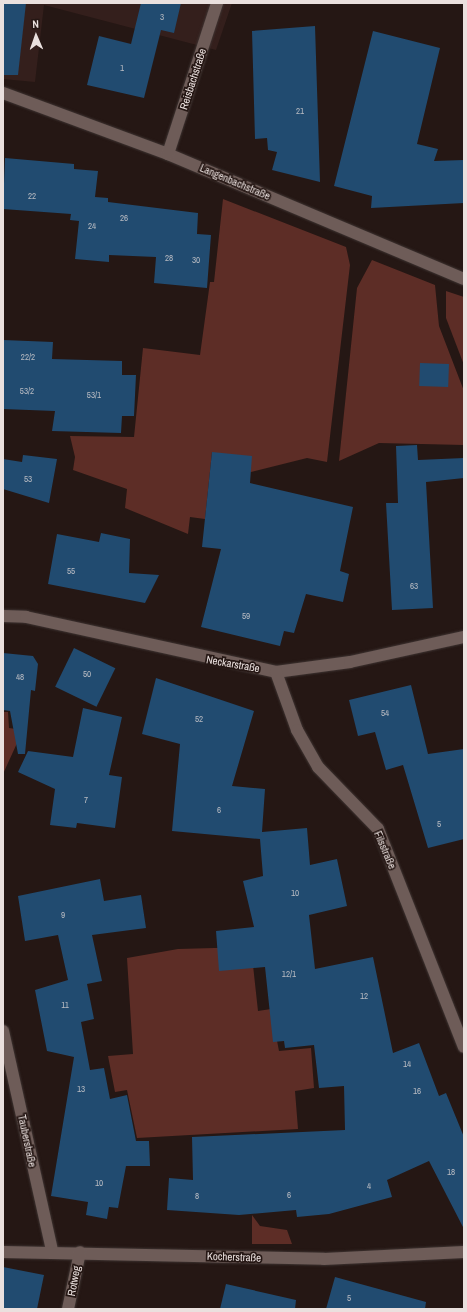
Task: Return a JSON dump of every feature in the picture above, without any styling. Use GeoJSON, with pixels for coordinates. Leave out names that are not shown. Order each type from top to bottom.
{"type":"FeatureCollection","features":[{"type":"Feature","properties":{"kind":"street","name":"Reisbachstraße"},"geometry":{"type":"LineString","coordinates":[[168,154],[217,3]]}},
{"type":"Feature","properties":{"kind":"street","name":"Langenbachstraße"},"geometry":{"type":"LineString","coordinates":[[3,93],[168,154],[464,278]]}},
{"type":"Feature","properties":{"kind":"street","name":"Neckarstraße"},"geometry":{"type":"LineString","coordinates":[[3,616],[26,617],[276,672],[350,662],[464,637]]}},
{"type":"Feature","properties":{"kind":"street","name":"Filsstraße"},"geometry":{"type":"LineString","coordinates":[[276,672],[297,730],[318,766],[378,829],[464,1047]]}},
{"type":"Feature","properties":{"kind":"street","name":"Tauberstraße"},"geometry":{"type":"LineString","coordinates":[[3,1031],[52,1251]]}},
{"type":"Feature","properties":{"kind":"street","name":"Kocherstraße"},"geometry":{"type":"LineString","coordinates":[[3,1252],[52,1251],[324,1259],[464,1252]]}},
{"type":"Feature","properties":{"kind":"street","name":"Rotweg"},"geometry":{"type":"LineString","coordinates":[[68,1309],[80,1252]]}},
{"type":"Feature","properties":{"kind":"shaded area"},"geometry":{"type":"Polygon","coordinates":[[[3,3],[232,3],[216,50],[44,5],[35,82],[3,79],[3,3]]]}},
{"type":"Feature","properties":{"kind":"shaded area"},"geometry":{"type":"Polygon","coordinates":[[[223,199],[346,247],[350,265],[327,462],[307,458],[251,472],[212,452],[205,519],[190,517],[188,534],[125,508],[127,489],[73,470],[75,457],[70,436],[134,437],[143,348],[200,355],[210,282],[214,282],[223,199]]]}},
{"type":"Feature","properties":{"kind":"shaded area"},"geometry":{"type":"Polygon","coordinates":[[[372,260],[435,285],[439,326],[464,391],[464,445],[379,443],[339,461],[357,288],[372,260]]]}},
{"type":"Feature","properties":{"kind":"shaded area"},"geometry":{"type":"Polygon","coordinates":[[[446,291],[464,297],[464,365],[446,318],[446,291]]]}},
{"type":"Feature","properties":{"kind":"shaded area"},"geometry":{"type":"Polygon","coordinates":[[[3,712],[8,712],[9,728],[23,730],[3,774],[3,712]]]}},
{"type":"Feature","properties":{"kind":"shaded area"},"geometry":{"type":"Polygon","coordinates":[[[251,947],[258,1011],[271,1009],[279,1051],[311,1048],[314,1088],[295,1091],[298,1129],[137,1138],[127,1090],[115,1092],[108,1056],[133,1054],[127,958],[178,949],[251,947]]]}},
{"type":"Feature","properties":{"kind":"shaded area"},"geometry":{"type":"Polygon","coordinates":[[[252,1215],[260,1226],[287,1230],[292,1244],[252,1244],[252,1215]]]}},
{"type":"Feature","properties":{"kind":"building"},"geometry":{"type":"Polygon","coordinates":[[[3,3],[26,3],[18,75],[3,75],[3,3]]]}},
{"type":"Feature","properties":{"kind":"building"},"geometry":{"type":"Polygon","coordinates":[[[141,3],[181,3],[174,33],[161,30],[144,98],[87,85],[99,36],[131,44],[141,3]]]}},
{"type":"Feature","properties":{"kind":"building"},"geometry":{"type":"Polygon","coordinates":[[[315,26],[320,182],[272,170],[277,152],[268,150],[267,138],[255,139],[252,31],[315,26]]]}},
{"type":"Feature","properties":{"kind":"building"},"geometry":{"type":"Polygon","coordinates":[[[373,31],[440,48],[417,144],[438,149],[434,161],[464,160],[464,203],[371,208],[372,196],[334,186],[373,31]]]}},
{"type":"Feature","properties":{"kind":"building"},"geometry":{"type":"Polygon","coordinates":[[[5,158],[74,164],[74,169],[98,171],[95,197],[108,198],[108,202],[198,213],[197,234],[211,235],[207,288],[154,283],[156,257],[109,255],[109,262],[75,259],[79,221],[70,220],[71,214],[3,209],[5,158]]]}},
{"type":"Feature","properties":{"kind":"building"},"geometry":{"type":"Polygon","coordinates":[[[3,340],[53,342],[52,359],[122,361],[122,375],[136,375],[134,416],[122,416],[121,433],[52,431],[55,411],[3,409],[3,340]]]}},
{"type":"Feature","properties":{"kind":"building"},"geometry":{"type":"Polygon","coordinates":[[[420,363],[449,364],[448,387],[419,386],[420,363]]]}},
{"type":"Feature","properties":{"kind":"building"},"geometry":{"type":"Polygon","coordinates":[[[417,445],[418,460],[464,458],[464,478],[426,482],[433,608],[392,610],[386,503],[398,503],[396,446],[417,445]]]}},
{"type":"Feature","properties":{"kind":"building"},"geometry":{"type":"Polygon","coordinates":[[[212,452],[252,456],[250,483],[353,507],[340,571],[349,574],[343,602],[306,594],[294,633],[284,631],[280,646],[201,627],[221,549],[202,547],[212,452]]]}},
{"type":"Feature","properties":{"kind":"building"},"geometry":{"type":"Polygon","coordinates":[[[23,455],[57,459],[49,503],[3,489],[3,459],[22,462],[23,455]]]}},
{"type":"Feature","properties":{"kind":"building"},"geometry":{"type":"Polygon","coordinates":[[[101,533],[130,539],[129,573],[159,575],[145,603],[48,584],[57,534],[99,542],[101,533]]]}},
{"type":"Feature","properties":{"kind":"building"},"geometry":{"type":"Polygon","coordinates":[[[74,648],[115,668],[96,707],[55,687],[74,648]]]}},
{"type":"Feature","properties":{"kind":"building"},"geometry":{"type":"Polygon","coordinates":[[[3,653],[33,656],[38,664],[35,691],[31,690],[25,754],[18,754],[10,711],[3,710],[3,653]]]}},
{"type":"Feature","properties":{"kind":"building"},"geometry":{"type":"Polygon","coordinates":[[[156,678],[254,711],[232,786],[265,789],[262,832],[307,828],[310,865],[337,859],[347,906],[309,915],[315,969],[373,957],[393,1053],[419,1043],[439,1096],[446,1093],[464,1137],[464,1229],[429,1161],[387,1180],[392,1197],[329,1214],[297,1217],[296,1210],[239,1215],[167,1210],[169,1178],[193,1180],[192,1137],[345,1130],[344,1086],[319,1088],[314,1045],[285,1048],[284,1041],[273,1042],[265,967],[219,971],[216,931],[254,927],[243,881],[263,876],[260,839],[172,831],[180,744],[142,734],[156,678]]]}},
{"type":"Feature","properties":{"kind":"building"},"geometry":{"type":"Polygon","coordinates":[[[411,685],[428,754],[464,749],[464,839],[428,848],[403,765],[386,770],[375,732],[358,736],[349,700],[411,685]]]}},
{"type":"Feature","properties":{"kind":"building"},"geometry":{"type":"Polygon","coordinates":[[[83,708],[122,717],[109,775],[122,777],[115,828],[77,823],[76,828],[50,825],[55,789],[18,772],[28,751],[73,757],[83,708]]]}},
{"type":"Feature","properties":{"kind":"building"},"geometry":{"type":"Polygon","coordinates":[[[100,879],[104,901],[141,895],[146,928],[92,935],[102,981],[87,984],[94,1019],[81,1022],[90,1070],[104,1068],[110,1099],[127,1095],[136,1141],[149,1141],[150,1166],[126,1166],[118,1208],[109,1207],[107,1219],[86,1215],[88,1202],[51,1196],[74,1057],[47,1051],[35,990],[68,980],[58,935],[25,941],[18,896],[100,879]]]}},
{"type":"Feature","properties":{"kind":"building"},"geometry":{"type":"Polygon","coordinates":[[[3,1267],[44,1275],[37,1309],[3,1309],[3,1267]]]}},
{"type":"Feature","properties":{"kind":"building"},"geometry":{"type":"Polygon","coordinates":[[[335,1277],[426,1302],[425,1309],[326,1309],[335,1277]]]}},
{"type":"Feature","properties":{"kind":"building"},"geometry":{"type":"Polygon","coordinates":[[[226,1284],[296,1300],[295,1309],[220,1309],[226,1284]]]}}]}
